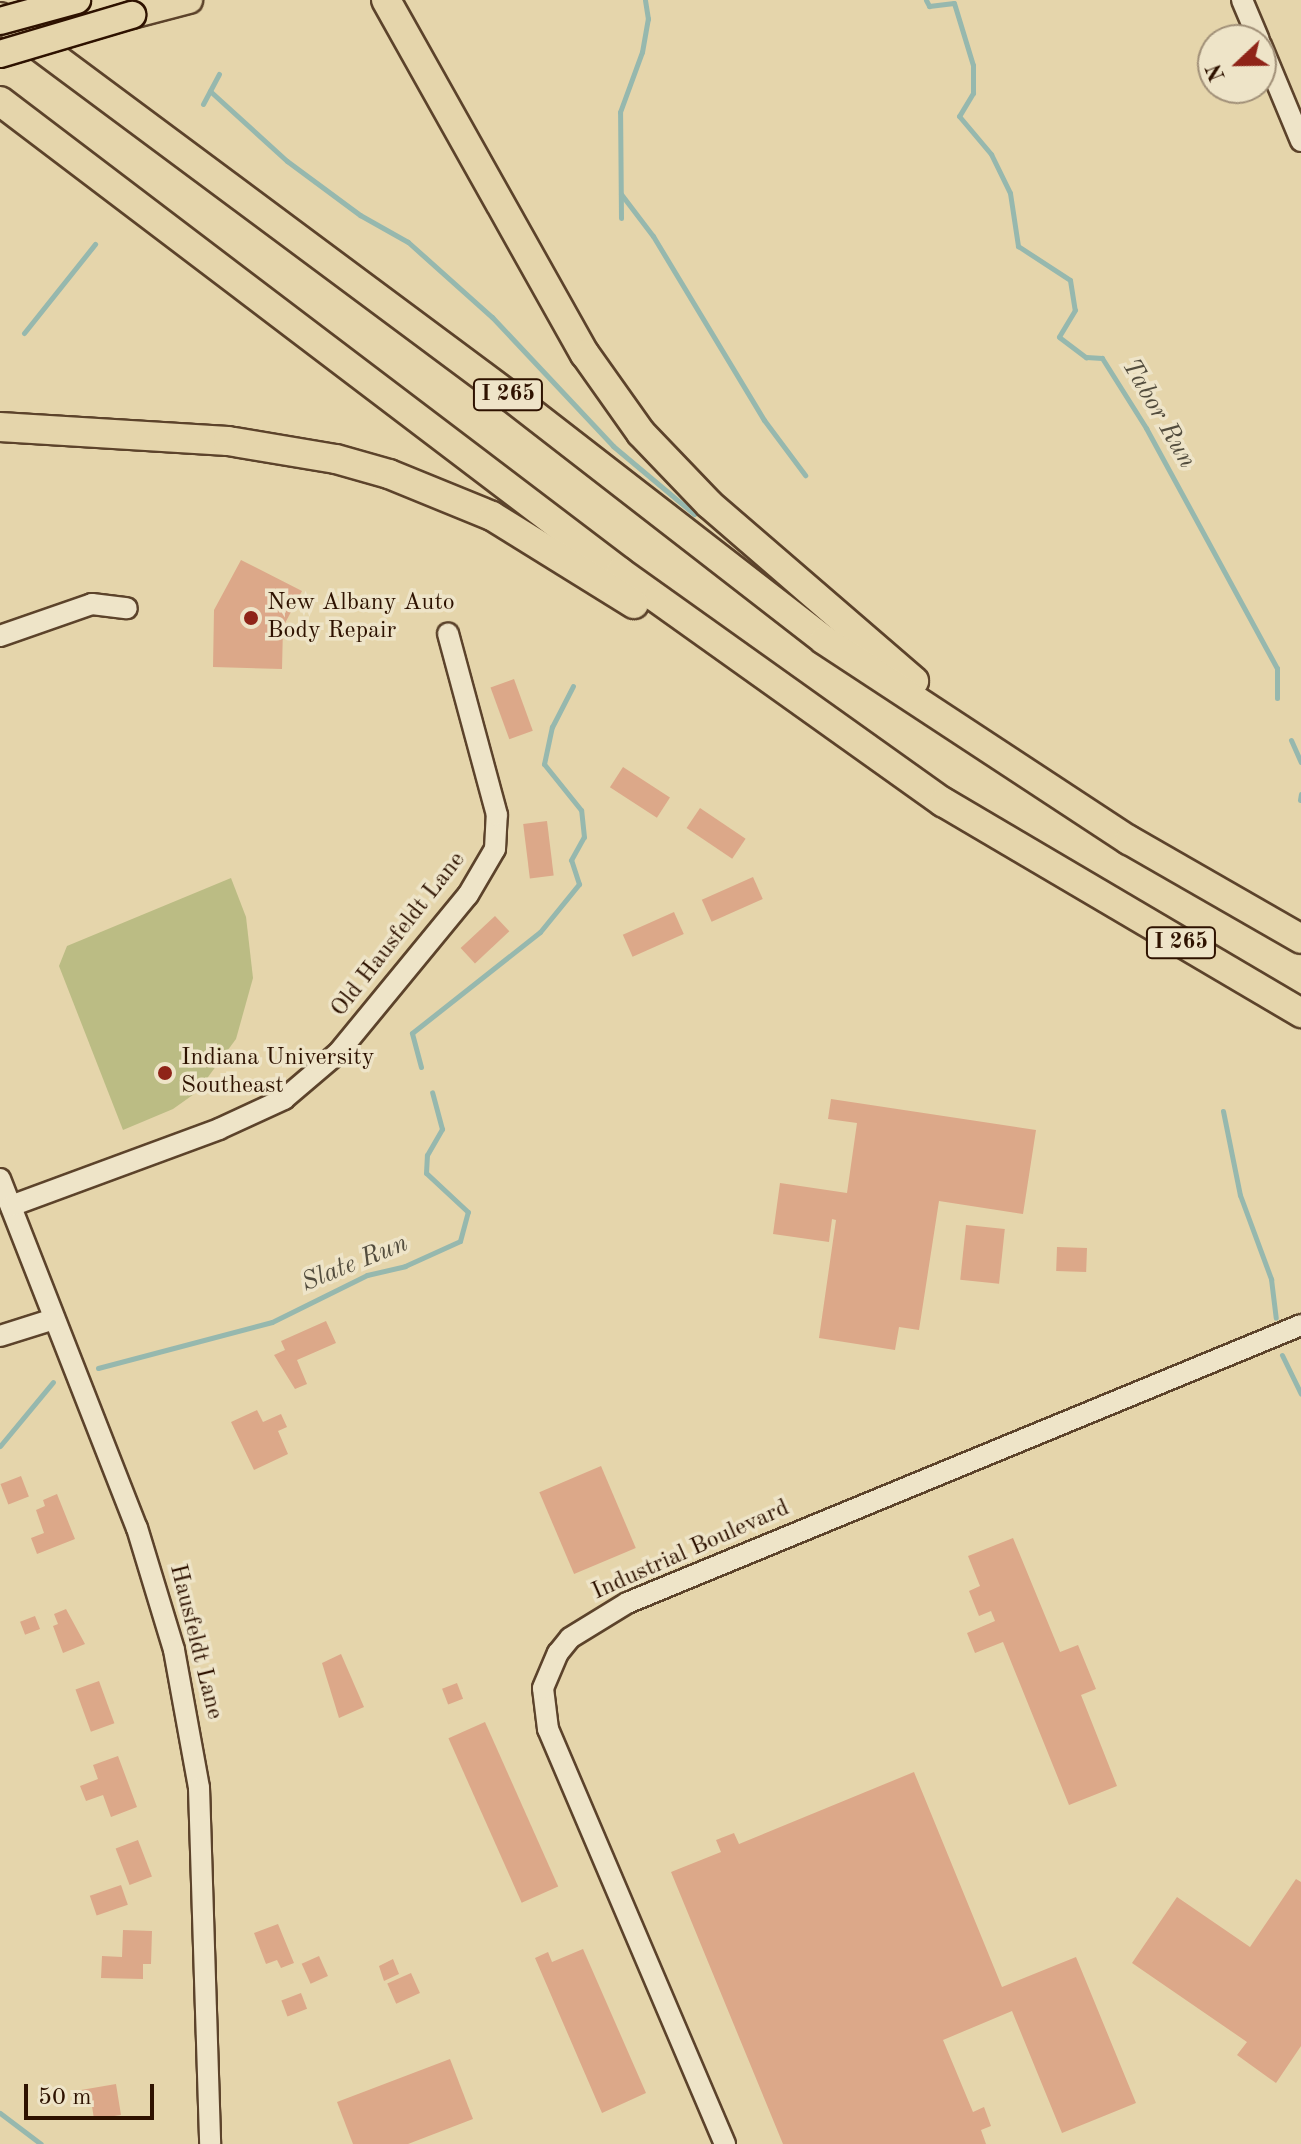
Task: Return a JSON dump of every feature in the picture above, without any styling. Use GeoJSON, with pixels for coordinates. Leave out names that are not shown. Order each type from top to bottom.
{"type":"FeatureCollection","features":[{"type":"Feature","properties":{"kind":"highway"},"geometry":{"type":"LineString","coordinates":[[386,0],[580,345],[641,433],[744,535],[1019,769]]}},
{"type":"Feature","properties":{"kind":"highway"},"geometry":{"type":"LineString","coordinates":[[398,0],[411,40]]}},
{"type":"Feature","properties":{"kind":"highway","name":"I 265"},"geometry":{"type":"LineString","coordinates":[[0,19],[511,397],[824,640],[1129,840],[1301,939]]}},
{"type":"Feature","properties":{"kind":"highway","name":"I 265"},"geometry":{"type":"LineString","coordinates":[[0,101],[585,545],[837,728],[943,802],[1060,874],[1301,1013]]}},
{"type":"Feature","properties":{"kind":"highway"},"geometry":{"type":"LineString","coordinates":[[0,427],[228,441],[336,459],[389,474],[492,516],[837,728]]}},
{"type":"Feature","properties":{"kind":"main road"},"geometry":{"type":"LineString","coordinates":[[0,19],[77,0]]}},
{"type":"Feature","properties":{"kind":"main road"},"geometry":{"type":"LineString","coordinates":[[0,54],[189,0]]}},
{"type":"Feature","properties":{"kind":"street"},"geometry":{"type":"LineString","coordinates":[[1242,0],[1252,24]]}},
{"type":"Feature","properties":{"kind":"street"},"geometry":{"type":"LineString","coordinates":[[1277,83],[1301,141]]}},
{"type":"Feature","properties":{"kind":"street"},"geometry":{"type":"LineString","coordinates":[[0,636],[92,604],[127,608]]}},
{"type":"Feature","properties":{"kind":"street","name":"Old Hausfeldt Lane"},"geometry":{"type":"LineString","coordinates":[[11,1206],[219,1129],[284,1099],[338,1053],[468,895],[495,849],[497,815],[448,634]]}},
{"type":"Feature","properties":{"kind":"street","name":"Hausfeldt Lane"},"geometry":{"type":"LineString","coordinates":[[0,1179],[157,1586],[184,1697],[199,1788],[210,2144]]}},
{"type":"Feature","properties":{"kind":"street"},"geometry":{"type":"LineString","coordinates":[[0,1336],[54,1319]]}},
{"type":"Feature","properties":{"kind":"street","name":"Industrial Boulevard"},"geometry":{"type":"LineString","coordinates":[[725,2144],[548,1729],[543,1688],[558,1653],[570,1638],[627,1603],[1301,1325]]}},
{"type":"Feature","properties":{"kind":"green space"},"geometry":{"type":"Polygon","coordinates":[[[231,878],[246,917],[253,978],[236,1039],[197,1092],[173,1109],[123,1130],[59,966],[67,946],[231,878]]]}},
{"type":"Feature","properties":{"kind":"building","name":"New Albany Auto Body Repair"},"geometry":{"type":"Polygon","coordinates":[[[241,560],[302,591],[283,627],[282,669],[213,667],[214,610],[241,560]]]}},
{"type":"Feature","properties":{"kind":"building"},"geometry":{"type":"Polygon","coordinates":[[[514,679],[533,731],[509,739],[491,688],[514,679]]]}},
{"type":"Feature","properties":{"kind":"building"},"geometry":{"type":"Polygon","coordinates":[[[623,767],[670,797],[657,818],[610,787],[623,767]]]}},
{"type":"Feature","properties":{"kind":"building"},"geometry":{"type":"Polygon","coordinates":[[[700,808],[746,839],[732,859],[687,828],[700,808]]]}},
{"type":"Feature","properties":{"kind":"building"},"geometry":{"type":"Polygon","coordinates":[[[547,821],[554,876],[530,879],[523,824],[547,821]]]}},
{"type":"Feature","properties":{"kind":"building"},"geometry":{"type":"Polygon","coordinates":[[[753,877],[763,899],[712,922],[702,900],[753,877]]]}},
{"type":"Feature","properties":{"kind":"building"},"geometry":{"type":"Polygon","coordinates":[[[674,912],[684,934],[633,957],[623,935],[674,912]]]}},
{"type":"Feature","properties":{"kind":"building"},"geometry":{"type":"Polygon","coordinates":[[[495,916],[509,931],[475,963],[461,948],[495,916]]]}},
{"type":"Feature","properties":{"kind":"building"},"geometry":{"type":"Polygon","coordinates":[[[831,1099],[1036,1130],[1023,1214],[939,1201],[919,1330],[899,1327],[895,1350],[819,1338],[836,1220],[832,1219],[829,1242],[773,1234],[780,1183],[847,1193],[857,1123],[828,1119],[831,1099]]]}},
{"type":"Feature","properties":{"kind":"building"},"geometry":{"type":"Polygon","coordinates":[[[966,1225],[1005,1229],[999,1284],[960,1280],[966,1225]]]}},
{"type":"Feature","properties":{"kind":"building"},"geometry":{"type":"Polygon","coordinates":[[[1057,1247],[1087,1248],[1086,1272],[1056,1271],[1057,1247]]]}},
{"type":"Feature","properties":{"kind":"building"},"geometry":{"type":"Polygon","coordinates":[[[326,1321],[336,1343],[297,1360],[307,1384],[295,1389],[274,1355],[285,1350],[281,1341],[326,1321]]]}},
{"type":"Feature","properties":{"kind":"building"},"geometry":{"type":"Polygon","coordinates":[[[257,1410],[263,1422],[281,1414],[287,1427],[278,1431],[288,1454],[254,1470],[231,1422],[257,1410]]]}},
{"type":"Feature","properties":{"kind":"building"},"geometry":{"type":"Polygon","coordinates":[[[601,1466],[636,1548],[574,1574],[539,1492],[601,1466]]]}},
{"type":"Feature","properties":{"kind":"building"},"geometry":{"type":"Polygon","coordinates":[[[21,1476],[29,1497],[8,1504],[0,1484],[21,1476]]]}},
{"type":"Feature","properties":{"kind":"building"},"geometry":{"type":"Polygon","coordinates":[[[57,1494],[75,1539],[37,1554],[31,1538],[44,1533],[36,1510],[45,1506],[43,1500],[57,1494]]]}},
{"type":"Feature","properties":{"kind":"building"},"geometry":{"type":"Polygon","coordinates":[[[1013,1538],[1060,1652],[1078,1645],[1096,1689],[1081,1695],[1117,1786],[1069,1805],[1003,1642],[975,1653],[967,1633],[995,1621],[991,1611],[979,1616],[969,1591],[980,1586],[968,1556],[1013,1538]]]}},
{"type":"Feature","properties":{"kind":"building"},"geometry":{"type":"Polygon","coordinates":[[[66,1609],[85,1644],[63,1653],[53,1626],[58,1624],[54,1614],[66,1609]]]}},
{"type":"Feature","properties":{"kind":"building"},"geometry":{"type":"Polygon","coordinates":[[[35,1616],[40,1629],[25,1635],[20,1622],[35,1616]]]}},
{"type":"Feature","properties":{"kind":"building"},"geometry":{"type":"Polygon","coordinates":[[[341,1654],[364,1707],[339,1718],[322,1663],[341,1654]]]}},
{"type":"Feature","properties":{"kind":"building"},"geometry":{"type":"Polygon","coordinates":[[[99,1681],[114,1723],[91,1732],[76,1690],[99,1681]]]}},
{"type":"Feature","properties":{"kind":"building"},"geometry":{"type":"Polygon","coordinates":[[[457,1683],[463,1699],[448,1705],[442,1689],[457,1683]]]}},
{"type":"Feature","properties":{"kind":"building"},"geometry":{"type":"Polygon","coordinates":[[[485,1722],[558,1886],[522,1903],[448,1738],[485,1722]]]}},
{"type":"Feature","properties":{"kind":"building"},"geometry":{"type":"Polygon","coordinates":[[[118,1756],[137,1807],[111,1817],[103,1795],[86,1801],[80,1786],[98,1779],[93,1765],[118,1756]]]}},
{"type":"Feature","properties":{"kind":"building"},"geometry":{"type":"Polygon","coordinates":[[[914,1772],[1002,1987],[1076,1957],[1136,2103],[1062,2133],[1012,2011],[943,2040],[973,2112],[984,2107],[991,2126],[981,2130],[986,2144],[783,2144],[671,1872],[721,1852],[716,1840],[734,1833],[739,1844],[914,1772]]]}},
{"type":"Feature","properties":{"kind":"building"},"geometry":{"type":"Polygon","coordinates":[[[138,1840],[152,1876],[130,1885],[116,1849],[138,1840]]]}},
{"type":"Feature","properties":{"kind":"building"},"geometry":{"type":"Polygon","coordinates":[[[1296,1879],[1301,1882],[1301,2046],[1276,2083],[1237,2055],[1247,2042],[1132,1963],[1177,1897],[1250,1947],[1296,1879]]]}},
{"type":"Feature","properties":{"kind":"building"},"geometry":{"type":"Polygon","coordinates":[[[121,1885],[128,1905],[97,1916],[90,1896],[121,1885]]]}},
{"type":"Feature","properties":{"kind":"building"},"geometry":{"type":"Polygon","coordinates":[[[278,1924],[294,1963],[281,1968],[277,1960],[266,1964],[254,1933],[278,1924]]]}},
{"type":"Feature","properties":{"kind":"building"},"geometry":{"type":"Polygon","coordinates":[[[123,1930],[152,1931],[151,1964],[143,1964],[143,1979],[101,1978],[102,1956],[122,1957],[123,1930]]]}},
{"type":"Feature","properties":{"kind":"building"},"geometry":{"type":"Polygon","coordinates":[[[583,1949],[646,2093],[602,2113],[535,1958],[548,1952],[552,1962],[583,1949]]]}},
{"type":"Feature","properties":{"kind":"building"},"geometry":{"type":"Polygon","coordinates":[[[319,1956],[328,1976],[311,1984],[302,1964],[319,1956]]]}},
{"type":"Feature","properties":{"kind":"building"},"geometry":{"type":"Polygon","coordinates":[[[393,1959],[399,1974],[384,1981],[379,1966],[393,1959]]]}},
{"type":"Feature","properties":{"kind":"building"},"geometry":{"type":"Polygon","coordinates":[[[411,1973],[420,1993],[396,2004],[387,1984],[411,1973]]]}},
{"type":"Feature","properties":{"kind":"building"},"geometry":{"type":"Polygon","coordinates":[[[301,1993],[307,2009],[287,2016],[281,2001],[301,1993]]]}},
{"type":"Feature","properties":{"kind":"building"},"geometry":{"type":"Polygon","coordinates":[[[450,2059],[473,2119],[408,2144],[353,2144],[337,2102],[450,2059]]]}},
{"type":"Feature","properties":{"kind":"building"},"geometry":{"type":"Polygon","coordinates":[[[116,2084],[121,2115],[94,2119],[91,2100],[83,2102],[81,2090],[116,2084]]]}},
{"type":"Feature","properties":{"kind":"waterway","name":"Slate Run"},"geometry":{"type":"LineString","coordinates":[[621,218],[620,112],[642,52],[648,19],[645,0]]}},
{"type":"Feature","properties":{"kind":"waterway","name":"Tabor Run"},"geometry":{"type":"LineString","coordinates":[[926,0],[929,6],[954,3],[973,65],[973,93],[959,116],[991,154],[1010,193],[1018,246],[1070,280],[1075,310],[1059,337],[1086,357],[1102,358],[1146,428],[1277,668],[1277,698]]}},
{"type":"Feature","properties":{"kind":"waterway"},"geometry":{"type":"LineString","coordinates":[[203,104],[219,74]]}},
{"type":"Feature","properties":{"kind":"waterway"},"geometry":{"type":"LineString","coordinates":[[210,91],[287,161],[360,215],[408,242],[492,317],[613,446],[694,514]]}},
{"type":"Feature","properties":{"kind":"waterway"},"geometry":{"type":"LineString","coordinates":[[621,194],[653,236],[764,420],[805,475]]}},
{"type":"Feature","properties":{"kind":"waterway"},"geometry":{"type":"LineString","coordinates":[[24,333],[95,244]]}},
{"type":"Feature","properties":{"kind":"waterway","name":"Slate Run"},"geometry":{"type":"LineString","coordinates":[[421,1067],[412,1033],[540,932],[579,884],[571,860],[584,837],[581,810],[544,764],[552,727],[573,686]]}},
{"type":"Feature","properties":{"kind":"waterway","name":"Tabor Run"},"geometry":{"type":"LineString","coordinates":[[1291,740],[1301,762]]}},
{"type":"Feature","properties":{"kind":"waterway","name":"Tabor Run"},"geometry":{"type":"LineString","coordinates":[[1300,800],[1301,794]]}},
{"type":"Feature","properties":{"kind":"waterway","name":"Slate Run"},"geometry":{"type":"LineString","coordinates":[[98,1368],[272,1322],[367,1275],[405,1266],[460,1241],[468,1212],[426,1173],[427,1155],[442,1129],[432,1092]]}},
{"type":"Feature","properties":{"kind":"waterway","name":"Tabor Run"},"geometry":{"type":"LineString","coordinates":[[1223,1111],[1240,1195],[1271,1279],[1276,1318]]}},
{"type":"Feature","properties":{"kind":"waterway","name":"Tabor Run"},"geometry":{"type":"LineString","coordinates":[[1282,1355],[1301,1394]]}},
{"type":"Feature","properties":{"kind":"waterway","name":"Slate Run"},"geometry":{"type":"LineString","coordinates":[[0,1446],[53,1382]]}},
{"type":"Feature","properties":{"kind":"waterway"},"geometry":{"type":"LineString","coordinates":[[0,2113],[41,2144]]}},
{"type":"Feature","properties":{"kind":"place","name":"New Albany Auto Body Repair"},"geometry":{"type":"Point","coordinates":[251,618]}},
{"type":"Feature","properties":{"kind":"place","name":"Indiana University Southeast"},"geometry":{"type":"Point","coordinates":[165,1073]}}]}
